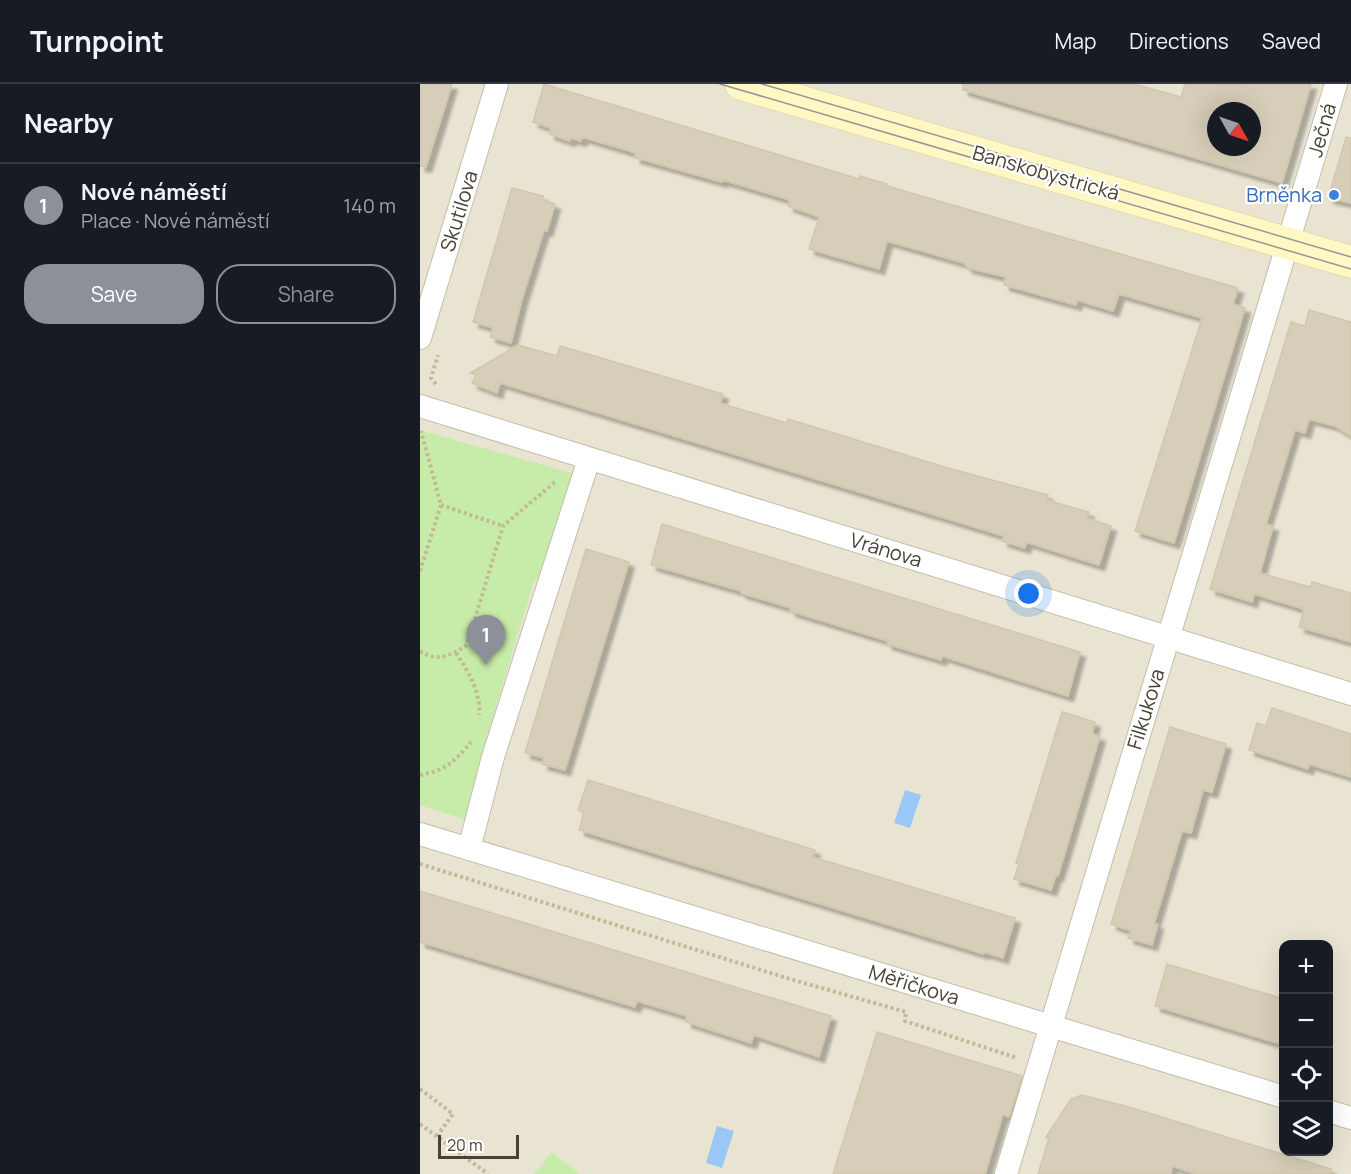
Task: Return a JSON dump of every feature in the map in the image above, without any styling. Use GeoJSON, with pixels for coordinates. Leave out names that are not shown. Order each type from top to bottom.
{"type":"FeatureCollection","features":[{"type":"Feature","properties":{"kind":"street","name":"Skutilova"},"geometry":{"type":"LineString","coordinates":[[430,341],[497,84]]}},
{"type":"Feature","properties":{"kind":"street","name":"Banskobystrická"},"geometry":{"type":"LineString","coordinates":[[741,84],[1351,262]]}},
{"type":"Feature","properties":{"kind":"street","name":"Ječná"},"geometry":{"type":"LineString","coordinates":[[1288,244],[1336,84]]}},
{"type":"Feature","properties":{"kind":"street","name":"Filkukova"},"geometry":{"type":"LineString","coordinates":[[1006,1174],[1288,244]]}},
{"type":"Feature","properties":{"kind":"street","name":"Vránova"},"geometry":{"type":"LineString","coordinates":[[421,415],[589,459],[1351,694]]}},
{"type":"Feature","properties":{"kind":"street"},"geometry":{"type":"LineString","coordinates":[[469,849],[493,757],[589,459]]}},
{"type":"Feature","properties":{"kind":"street","name":"Měřičkova"},"geometry":{"type":"LineString","coordinates":[[420,834],[1279,1095]]}},
{"type":"Feature","properties":{"kind":"street"},"geometry":{"type":"LineString","coordinates":[[1333,1112],[1351,1118]]}},
{"type":"Feature","properties":{"kind":"path"},"geometry":{"type":"LineString","coordinates":[[430,341],[431,378],[438,386]]}},
{"type":"Feature","properties":{"kind":"path"},"geometry":{"type":"LineString","coordinates":[[420,571],[441,505],[421,430],[421,415]]}},
{"type":"Feature","properties":{"kind":"path"},"geometry":{"type":"LineString","coordinates":[[420,651],[436,658],[444,658],[467,645],[502,526],[559,478]]}},
{"type":"Feature","properties":{"kind":"path"},"geometry":{"type":"LineString","coordinates":[[441,505],[502,526]]}},
{"type":"Feature","properties":{"kind":"path"},"geometry":{"type":"LineString","coordinates":[[456,653],[476,689],[480,706],[479,716]]}},
{"type":"Feature","properties":{"kind":"path"},"geometry":{"type":"LineString","coordinates":[[420,776],[440,771],[452,762],[473,738]]}},
{"type":"Feature","properties":{"kind":"path"},"geometry":{"type":"LineString","coordinates":[[420,864],[790,979],[906,1012],[905,1021],[1039,1066]]}},
{"type":"Feature","properties":{"kind":"path"},"geometry":{"type":"LineString","coordinates":[[420,1089],[453,1114],[437,1136]]}},
{"type":"Feature","properties":{"kind":"path"},"geometry":{"type":"LineString","coordinates":[[420,1124],[489,1174]]}},
{"type":"Feature","properties":{"kind":"shaded area"},"geometry":{"type":"Polygon","coordinates":[[[420,84],[1351,84],[1351,1174],[420,1174],[420,84]]]}},
{"type":"Feature","properties":{"kind":"green space"},"geometry":{"type":"Polygon","coordinates":[[[420,430],[575,474],[543,576],[534,581],[482,753],[466,820],[420,805],[420,430]]]}},
{"type":"Feature","properties":{"kind":"green space"},"geometry":{"type":"Polygon","coordinates":[[[552,1152],[579,1174],[534,1174],[552,1152]]]}},
{"type":"Feature","properties":{"kind":"water"},"geometry":{"type":"Polygon","coordinates":[[[905,790],[921,795],[910,828],[894,823],[905,790]]]}},
{"type":"Feature","properties":{"kind":"water"},"geometry":{"type":"Polygon","coordinates":[[[717,1126],[734,1131],[722,1168],[706,1163],[717,1126]]]}},
{"type":"Feature","properties":{"kind":"building"},"geometry":{"type":"Polygon","coordinates":[[[420,84],[452,84],[426,167],[420,166],[420,84]]]}},
{"type":"Feature","properties":{"kind":"building"},"geometry":{"type":"Polygon","coordinates":[[[544,84],[859,179],[860,176],[887,184],[887,186],[1238,288],[1233,304],[1245,308],[1174,543],[1135,531],[1202,318],[1119,294],[1113,311],[1077,300],[1076,305],[1004,285],[1006,277],[968,268],[964,263],[887,241],[879,269],[809,249],[819,217],[788,206],[790,200],[635,158],[636,153],[582,137],[581,141],[571,138],[570,141],[549,134],[551,128],[533,122],[544,84]]]}},
{"type":"Feature","properties":{"kind":"building"},"geometry":{"type":"Polygon","coordinates":[[[963,84],[1134,84],[1181,97],[1185,84],[1311,84],[1282,183],[963,90],[963,84]]]}},
{"type":"Feature","properties":{"kind":"building"},"geometry":{"type":"Polygon","coordinates":[[[1346,137],[1351,138],[1351,203],[1328,198],[1346,137]]]}},
{"type":"Feature","properties":{"kind":"building"},"geometry":{"type":"Polygon","coordinates":[[[512,188],[543,196],[542,200],[555,204],[547,231],[544,230],[522,299],[511,343],[490,337],[493,328],[473,322],[512,188]]]}},
{"type":"Feature","properties":{"kind":"building"},"geometry":{"type":"Polygon","coordinates":[[[1309,310],[1351,322],[1351,436],[1335,426],[1309,419],[1305,433],[1295,430],[1266,524],[1273,526],[1260,573],[1310,587],[1312,582],[1351,593],[1351,642],[1299,627],[1304,609],[1254,594],[1252,602],[1210,589],[1291,322],[1305,326],[1309,310]]]}},
{"type":"Feature","properties":{"kind":"building"},"geometry":{"type":"Polygon","coordinates":[[[518,345],[557,356],[560,346],[723,394],[720,403],[787,423],[788,419],[948,468],[1048,495],[1046,500],[1089,512],[1087,518],[1111,526],[1099,565],[1026,542],[1025,548],[1002,541],[1004,536],[500,383],[497,393],[472,383],[476,375],[470,373],[518,345]]]}},
{"type":"Feature","properties":{"kind":"building"},"geometry":{"type":"Polygon","coordinates":[[[662,524],[1080,652],[1068,696],[942,656],[941,660],[887,644],[888,641],[790,611],[791,608],[741,593],[741,591],[651,565],[662,524]]]}},
{"type":"Feature","properties":{"kind":"building"},"geometry":{"type":"Polygon","coordinates":[[[586,549],[629,562],[565,770],[542,764],[544,758],[525,753],[586,549]]]}},
{"type":"Feature","properties":{"kind":"building"},"geometry":{"type":"Polygon","coordinates":[[[1272,708],[1351,734],[1351,777],[1309,764],[1308,769],[1249,750],[1257,723],[1266,726],[1272,708]]]}},
{"type":"Feature","properties":{"kind":"building"},"geometry":{"type":"Polygon","coordinates":[[[1062,712],[1095,722],[1092,734],[1100,736],[1058,876],[1056,875],[1051,890],[1014,879],[1019,864],[1016,863],[1062,712]]]}},
{"type":"Feature","properties":{"kind":"building"},"geometry":{"type":"Polygon","coordinates":[[[1170,727],[1226,744],[1212,792],[1203,790],[1191,833],[1182,831],[1154,924],[1158,924],[1152,945],[1128,938],[1131,931],[1111,924],[1170,727]]]}},
{"type":"Feature","properties":{"kind":"building"},"geometry":{"type":"Polygon","coordinates":[[[588,780],[815,850],[813,857],[1015,918],[1003,958],[579,830],[584,812],[578,810],[588,780]]]}},
{"type":"Feature","properties":{"kind":"building"},"geometry":{"type":"Polygon","coordinates":[[[420,891],[831,1016],[819,1057],[754,1035],[751,1043],[686,1022],[687,1016],[637,1001],[635,1007],[420,942],[420,891]]]}},
{"type":"Feature","properties":{"kind":"building"},"geometry":{"type":"Polygon","coordinates":[[[1167,964],[1279,998],[1279,1043],[1155,1006],[1167,964]]]}},
{"type":"Feature","properties":{"kind":"building"},"geometry":{"type":"Polygon","coordinates":[[[877,1032],[1022,1076],[1009,1117],[1003,1114],[985,1174],[833,1174],[877,1032]]]}},
{"type":"Feature","properties":{"kind":"building"},"geometry":{"type":"Polygon","coordinates":[[[1082,1095],[1129,1107],[1279,1153],[1279,1156],[1289,1156],[1331,1169],[1330,1174],[1196,1174],[1172,1166],[1171,1174],[1038,1174],[1049,1138],[1046,1137],[1071,1099],[1082,1095]]]}},
{"type":"Feature","properties":{"kind":"tram line"},"geometry":{"type":"LineString","coordinates":[[720,84],[1351,269]]}},
{"type":"Feature","properties":{"kind":"tram line"},"geometry":{"type":"LineString","coordinates":[[762,84],[1351,257]]}},
{"type":"Feature","properties":{"kind":"place","name":"Brněnka"},"geometry":{"type":"Point","coordinates":[1334,195]}},
{"type":"Feature","properties":{"kind":"place","name":"Nové náměstí"},"geometry":{"type":"Point","coordinates":[486,665]}}]}
